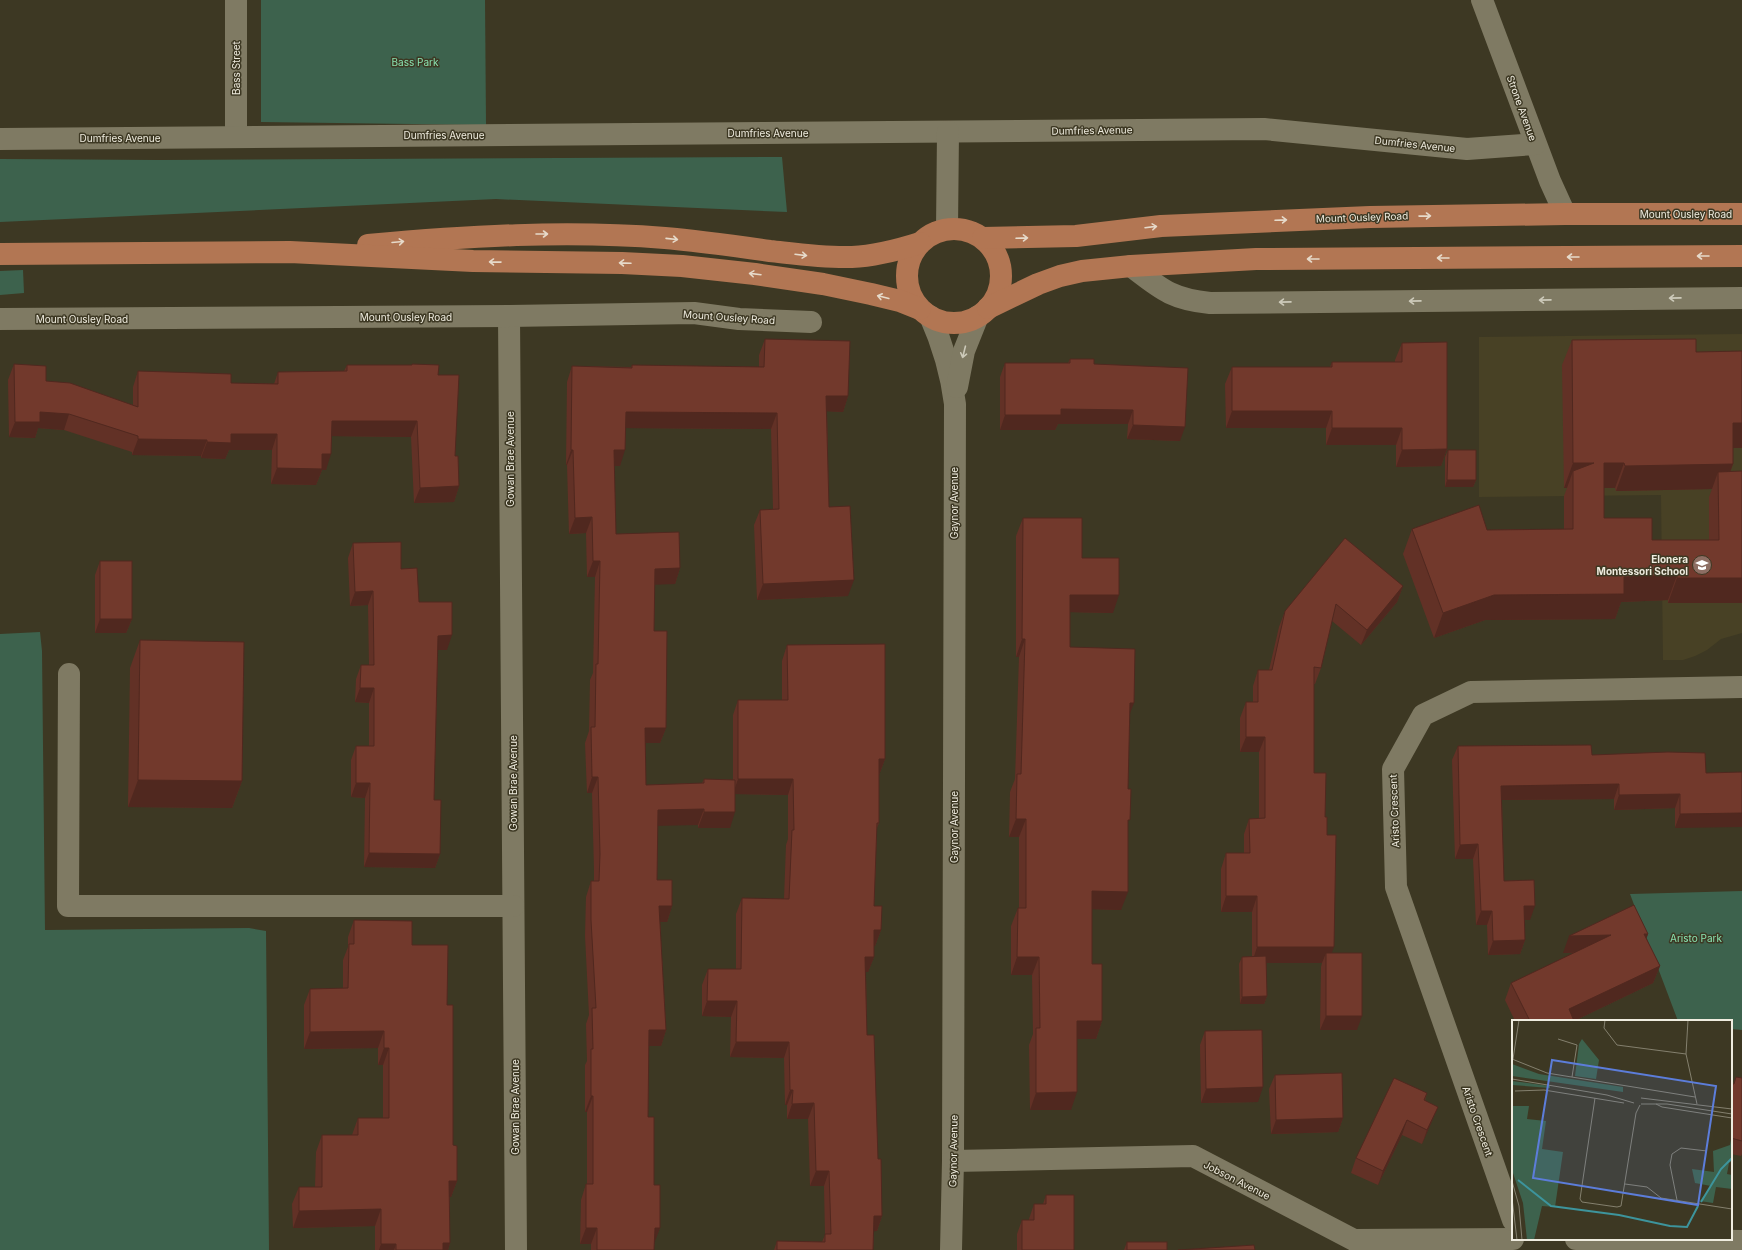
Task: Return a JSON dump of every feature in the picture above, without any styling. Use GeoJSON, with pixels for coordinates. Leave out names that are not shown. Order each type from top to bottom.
{"type":"FeatureCollection","features":[{"type":"Feature","properties":{"kind":"main road","name":"Mount Ousley Road"},"geometry":{"type":"LineString","coordinates":[[983,238],[1076,236],[1161,226],[1238,221],[1566,214],[1742,214]]}},
{"type":"Feature","properties":{"kind":"main road"},"geometry":{"type":"LineString","coordinates":[[925,312],[908,286],[907,271],[911,256],[920,243],[932,234],[947,229],[959,229],[972,232],[983,238],[998,258],[1001,271],[1000,285],[996,298],[983,312]]}},
{"type":"Feature","properties":{"kind":"main road"},"geometry":{"type":"LineString","coordinates":[[290,252],[455,237],[538,234],[664,238],[833,257],[871,255],[920,243]]}},
{"type":"Feature","properties":{"kind":"main road"},"geometry":{"type":"LineString","coordinates":[[0,254],[290,252],[473,262],[622,263],[682,266],[755,274],[823,284],[871,294],[900,301],[942,321],[954,323],[967,321],[1038,284],[1060,276],[1082,271],[1131,266],[1256,259],[1742,256]]}},
{"type":"Feature","properties":{"kind":"street","name":"Bass Street"},"geometry":{"type":"LineString","coordinates":[[236,0],[236,137]]}},
{"type":"Feature","properties":{"kind":"street","name":"Strone Avenue"},"geometry":{"type":"LineString","coordinates":[[1482,0],[1535,144],[1550,181],[1566,214]]}},
{"type":"Feature","properties":{"kind":"street","name":"Dumfries Avenue"},"geometry":{"type":"LineString","coordinates":[[0,139],[948,132],[1264,128],[1467,149],[1535,144]]}},
{"type":"Feature","properties":{"kind":"street"},"geometry":{"type":"LineString","coordinates":[[947,229],[948,132]]}},
{"type":"Feature","properties":{"kind":"street"},"geometry":{"type":"LineString","coordinates":[[1131,266],[1166,292],[1192,301],[1210,303],[1742,298]]}},
{"type":"Feature","properties":{"kind":"street","name":"Gaynor Avenue"},"geometry":{"type":"LineString","coordinates":[[925,312],[944,350],[951,377],[954,404],[953,1161],[951,1250]]}},
{"type":"Feature","properties":{"kind":"street","name":"Gaynor Avenue"},"geometry":{"type":"LineString","coordinates":[[954,404],[964,351],[983,312]]}},
{"type":"Feature","properties":{"kind":"street","name":"Mount Ousley Road"},"geometry":{"type":"LineString","coordinates":[[0,319],[509,316],[694,313],[739,319],[811,322]]}},
{"type":"Feature","properties":{"kind":"street","name":"Gowan Brae Avenue"},"geometry":{"type":"LineString","coordinates":[[509,316],[516,1250]]}},
{"type":"Feature","properties":{"kind":"street"},"geometry":{"type":"LineString","coordinates":[[69,674],[68,906],[513,906]]}},
{"type":"Feature","properties":{"kind":"street","name":"Aristo Crescent"},"geometry":{"type":"LineString","coordinates":[[1512,1217],[1396,887],[1393,769],[1424,715],[1471,692],[1742,687]]}},
{"type":"Feature","properties":{"kind":"street","name":"Jobson Avenue"},"geometry":{"type":"LineString","coordinates":[[953,1161],[1193,1156],[1354,1240],[1512,1238]]}},
{"type":"Feature","properties":{"kind":"street"},"geometry":{"type":"LineString","coordinates":[[1732,1240],[1742,1240]]}},
{"type":"Feature","properties":{"kind":"shaded area","name":"Elonera Montessori School"},"geometry":{"type":"Polygon","coordinates":[[[1742,334],[1742,633],[1721,639],[1707,650],[1695,656],[1683,660],[1663,660],[1661,495],[1479,497],[1479,337],[1742,334]]]}},
{"type":"Feature","properties":{"kind":"green space","name":"Bass Park"},"geometry":{"type":"Polygon","coordinates":[[[261,0],[485,0],[486,125],[261,122],[261,0]]]}},
{"type":"Feature","properties":{"kind":"green space"},"geometry":{"type":"Polygon","coordinates":[[[782,157],[787,212],[496,199],[0,222],[0,159],[159,160],[782,157]]]}},
{"type":"Feature","properties":{"kind":"green space"},"geometry":{"type":"Polygon","coordinates":[[[23,270],[24,293],[0,295],[0,271],[23,270]]]}},
{"type":"Feature","properties":{"kind":"green space"},"geometry":{"type":"Polygon","coordinates":[[[40,632],[42,651],[45,930],[249,928],[266,931],[269,1250],[0,1250],[0,634],[40,632]]]}},
{"type":"Feature","properties":{"kind":"green space","name":"Aristo Park"},"geometry":{"type":"Polygon","coordinates":[[[1742,891],[1742,1030],[1732,1029],[1732,1020],[1678,1020],[1630,894],[1742,891]]]}},
{"type":"Feature","properties":{"kind":"building"},"geometry":{"type":"Polygon","coordinates":[[[765,339],[850,341],[848,396],[826,396],[829,507],[850,506],[854,580],[763,584],[760,510],[779,509],[777,413],[626,412],[625,450],[614,450],[616,534],[679,532],[680,568],[655,569],[654,631],[667,631],[666,728],[645,728],[646,785],[704,783],[704,779],[735,780],[735,812],[704,812],[704,809],[658,810],[657,880],[672,880],[672,906],[659,906],[666,1030],[649,1030],[648,1117],[654,1117],[654,1185],[660,1185],[660,1228],[655,1228],[654,1250],[597,1250],[597,1228],[586,1228],[586,1184],[593,1184],[593,1096],[591,1096],[591,1049],[593,1049],[592,1008],[596,1008],[591,920],[591,881],[599,881],[600,854],[598,777],[592,777],[591,727],[595,727],[600,561],[593,561],[592,517],[575,518],[573,450],[571,450],[572,366],[632,368],[632,365],[764,367],[765,339]]]}},
{"type":"Feature","properties":{"kind":"building"},"geometry":{"type":"Polygon","coordinates":[[[1696,339],[1696,352],[1742,351],[1742,423],[1733,423],[1733,464],[1625,466],[1624,463],[1604,463],[1604,518],[1652,518],[1652,540],[1719,540],[1718,472],[1742,471],[1742,578],[1677,578],[1677,575],[1624,577],[1624,594],[1494,595],[1443,613],[1412,529],[1479,505],[1487,530],[1573,529],[1573,471],[1594,463],[1573,463],[1572,340],[1696,339]]]}},
{"type":"Feature","properties":{"kind":"building"},"geometry":{"type":"Polygon","coordinates":[[[1447,342],[1447,449],[1402,450],[1402,428],[1332,428],[1332,411],[1232,411],[1232,367],[1332,367],[1332,362],[1402,362],[1402,343],[1447,342]]]}},
{"type":"Feature","properties":{"kind":"building"},"geometry":{"type":"Polygon","coordinates":[[[1070,359],[1094,359],[1094,364],[1188,368],[1185,427],[1133,425],[1133,410],[1061,409],[1061,415],[1005,415],[1005,363],[1070,363],[1070,359]]]}},
{"type":"Feature","properties":{"kind":"building"},"geometry":{"type":"Polygon","coordinates":[[[14,364],[46,366],[46,381],[70,383],[138,407],[138,371],[231,374],[231,383],[278,384],[278,372],[347,371],[347,365],[439,365],[438,375],[459,375],[455,456],[458,456],[459,486],[420,488],[417,421],[332,421],[331,454],[322,454],[322,469],[277,468],[277,434],[231,434],[231,443],[207,442],[207,440],[138,439],[138,436],[69,414],[40,412],[40,422],[15,422],[14,364]]]}},
{"type":"Feature","properties":{"kind":"building"},"geometry":{"type":"Polygon","coordinates":[[[1448,450],[1476,450],[1476,480],[1447,480],[1448,450]]]}},
{"type":"Feature","properties":{"kind":"building"},"geometry":{"type":"Polygon","coordinates":[[[1023,518],[1082,518],[1082,558],[1119,558],[1119,595],[1070,595],[1070,647],[1135,649],[1134,703],[1130,703],[1128,789],[1131,789],[1130,820],[1128,820],[1128,892],[1092,891],[1092,964],[1102,964],[1102,1021],[1077,1021],[1077,1092],[1036,1093],[1036,1028],[1040,1028],[1039,957],[1017,957],[1018,908],[1026,908],[1026,819],[1016,819],[1017,774],[1021,774],[1025,639],[1022,639],[1023,518]]]}},
{"type":"Feature","properties":{"kind":"building"},"geometry":{"type":"Polygon","coordinates":[[[1345,538],[1403,586],[1367,630],[1336,604],[1321,668],[1314,667],[1314,773],[1326,773],[1325,817],[1327,817],[1327,835],[1336,835],[1334,947],[1257,947],[1257,896],[1226,896],[1226,853],[1250,853],[1249,819],[1265,818],[1265,737],[1246,737],[1246,702],[1258,702],[1258,670],[1272,670],[1285,611],[1345,538]]]}},
{"type":"Feature","properties":{"kind":"building"},"geometry":{"type":"Polygon","coordinates":[[[401,542],[401,569],[417,568],[419,602],[452,602],[452,635],[438,636],[434,800],[441,800],[440,854],[369,853],[370,783],[356,783],[356,746],[374,746],[374,688],[360,688],[361,665],[374,665],[373,591],[355,592],[353,543],[401,542]]]}},
{"type":"Feature","properties":{"kind":"building"},"geometry":{"type":"Polygon","coordinates":[[[100,561],[132,561],[132,619],[100,619],[100,561]]]}},
{"type":"Feature","properties":{"kind":"building"},"geometry":{"type":"Polygon","coordinates":[[[140,640],[244,642],[242,781],[138,780],[140,640]]]}},
{"type":"Feature","properties":{"kind":"building"},"geometry":{"type":"Polygon","coordinates":[[[885,644],[885,759],[879,759],[879,823],[877,823],[874,906],[882,906],[881,930],[874,930],[874,957],[865,957],[867,1035],[874,1035],[878,1159],[881,1159],[882,1216],[874,1216],[873,1250],[777,1250],[777,1241],[825,1242],[825,1234],[831,1234],[829,1171],[816,1171],[814,1103],[792,1104],[793,1090],[790,1090],[789,1042],[736,1042],[737,1001],[707,1001],[708,969],[741,969],[742,898],[789,899],[792,830],[794,830],[793,779],[738,779],[738,700],[788,700],[787,645],[885,644]]]}},
{"type":"Feature","properties":{"kind":"building"},"geometry":{"type":"Polygon","coordinates":[[[1591,745],[1592,755],[1668,752],[1705,753],[1706,773],[1742,772],[1742,813],[1680,814],[1680,794],[1619,795],[1619,784],[1501,786],[1504,881],[1534,880],[1535,906],[1524,906],[1525,940],[1493,941],[1492,911],[1481,911],[1478,844],[1460,845],[1458,746],[1591,745]]]}},
{"type":"Feature","properties":{"kind":"building"},"geometry":{"type":"Polygon","coordinates":[[[1634,905],[1648,934],[1644,934],[1660,966],[1569,1009],[1574,1020],[1530,1020],[1511,983],[1611,935],[1569,936],[1634,905]]]}},
{"type":"Feature","properties":{"kind":"building"},"geometry":{"type":"Polygon","coordinates":[[[354,920],[412,921],[412,945],[448,945],[447,1005],[453,1005],[453,1145],[457,1146],[457,1181],[449,1181],[450,1243],[443,1243],[443,1250],[396,1250],[396,1244],[381,1244],[381,1209],[299,1211],[299,1187],[322,1187],[322,1135],[358,1135],[358,1118],[389,1118],[389,1048],[384,1048],[384,1031],[310,1032],[310,989],[348,988],[349,944],[354,944],[354,920]]]}},
{"type":"Feature","properties":{"kind":"building"},"geometry":{"type":"Polygon","coordinates":[[[1326,953],[1362,953],[1362,1016],[1326,1016],[1326,953]]]}},
{"type":"Feature","properties":{"kind":"building"},"geometry":{"type":"Polygon","coordinates":[[[1266,956],[1267,996],[1242,997],[1242,957],[1266,956]]]}},
{"type":"Feature","properties":{"kind":"building"},"geometry":{"type":"Polygon","coordinates":[[[1262,1030],[1263,1087],[1206,1089],[1205,1031],[1262,1030]]]}},
{"type":"Feature","properties":{"kind":"building"},"geometry":{"type":"Polygon","coordinates":[[[1342,1073],[1343,1118],[1276,1120],[1275,1075],[1342,1073]]]}},
{"type":"Feature","properties":{"kind":"building"},"geometry":{"type":"Polygon","coordinates":[[[1736,1077],[1742,1078],[1742,1141],[1732,1138],[1732,1084],[1734,1084],[1736,1077]]]}},
{"type":"Feature","properties":{"kind":"building"},"geometry":{"type":"Polygon","coordinates":[[[1394,1078],[1427,1093],[1424,1100],[1438,1107],[1427,1130],[1407,1120],[1383,1171],[1356,1158],[1394,1078]]]}},
{"type":"Feature","properties":{"kind":"building"},"geometry":{"type":"Polygon","coordinates":[[[1046,1195],[1074,1195],[1074,1250],[1022,1250],[1022,1220],[1034,1220],[1034,1204],[1046,1204],[1046,1195]]]}},
{"type":"Feature","properties":{"kind":"building"},"geometry":{"type":"Polygon","coordinates":[[[1127,1242],[1167,1242],[1167,1250],[1127,1250],[1127,1242]]]}},
{"type":"Feature","properties":{"kind":"building"},"geometry":{"type":"Polygon","coordinates":[[[1254,1245],[1255,1250],[1178,1250],[1254,1245]]]}},
{"type":"Feature","properties":{"kind":"place","name":"Elonera Montessori School"},"geometry":{"type":"Point","coordinates":[1702,565]}}]}
